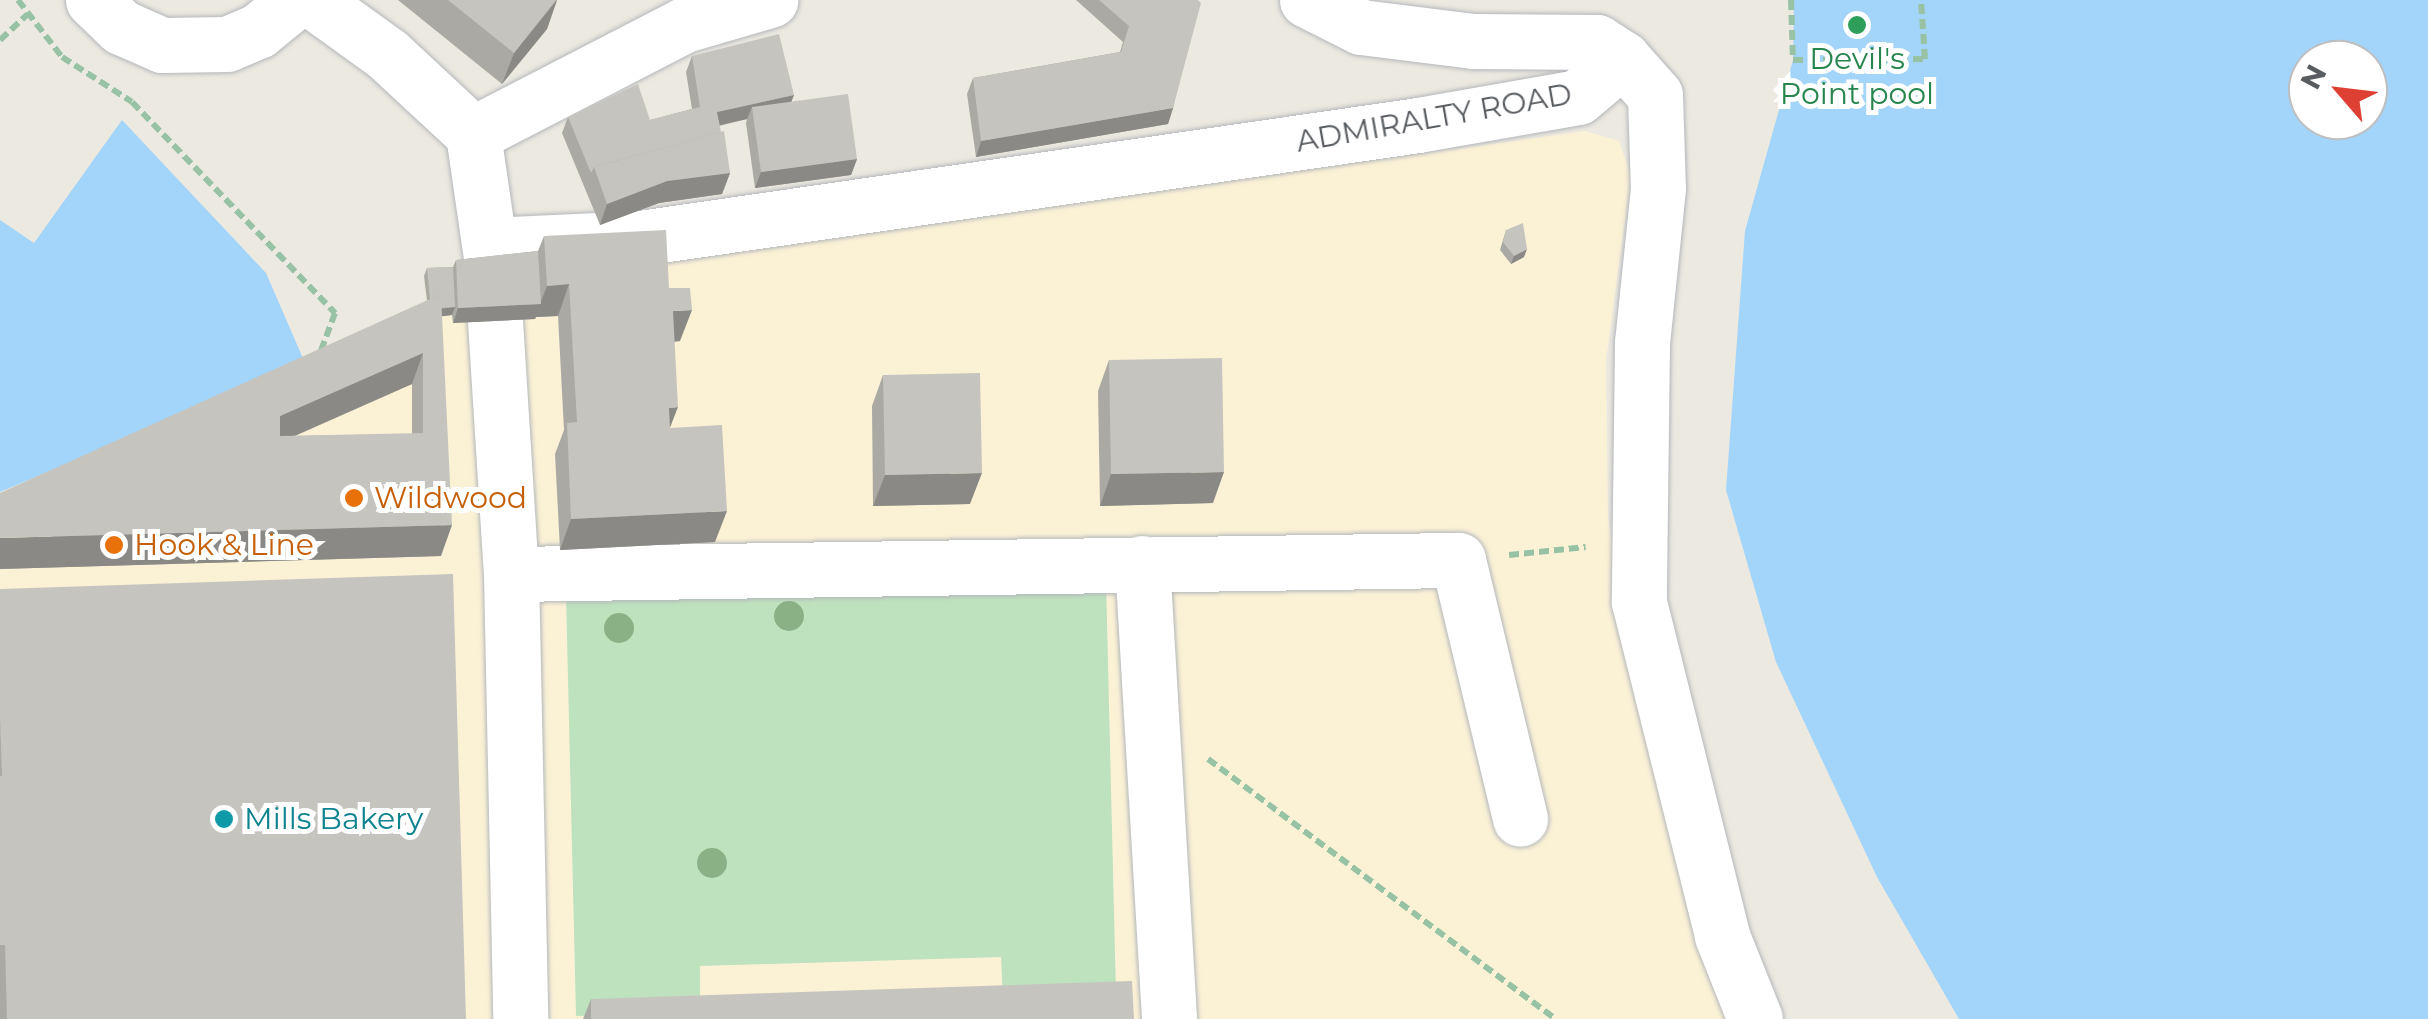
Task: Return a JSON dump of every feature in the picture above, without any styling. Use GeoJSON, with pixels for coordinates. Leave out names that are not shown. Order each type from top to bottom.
{"type":"FeatureCollection","features":[{"type":"Feature","properties":{"kind":"street"},"geometry":{"type":"LineString","coordinates":[[93,0],[121,27],[162,46],[228,44],[258,31],[296,0]]}},
{"type":"Feature","properties":{"kind":"street"},"geometry":{"type":"LineString","coordinates":[[312,0],[387,54],[473,134],[493,279],[511,574],[520,1019]]}},
{"type":"Feature","properties":{"kind":"street"},"geometry":{"type":"LineString","coordinates":[[473,134],[684,25],[770,0]]}},
{"type":"Feature","properties":{"kind":"street"},"geometry":{"type":"LineString","coordinates":[[1307,0],[1361,27],[1473,41],[1561,20],[1623,59],[1655,95],[1658,170],[1642,342],[1639,602],[1722,936],[1756,1019]]}},
{"type":"Feature","properties":{"kind":"street","name":"ADMIRALTY ROAD"},"geometry":{"type":"LineString","coordinates":[[493,279],[640,238],[1418,125],[1578,97],[1623,59]]}},
{"type":"Feature","properties":{"kind":"street"},"geometry":{"type":"LineString","coordinates":[[511,574],[1458,560],[1520,819]]}},
{"type":"Feature","properties":{"kind":"street"},"geometry":{"type":"LineString","coordinates":[[1142,563],[1169,1019]]}},
{"type":"Feature","properties":{"kind":"path"},"geometry":{"type":"LineString","coordinates":[[18,0],[62,57],[132,102],[335,312],[315,367]]}},
{"type":"Feature","properties":{"kind":"path"},"geometry":{"type":"LineString","coordinates":[[1790,0],[1793,60],[1925,59],[1921,0]]}},
{"type":"Feature","properties":{"kind":"path"},"geometry":{"type":"LineString","coordinates":[[0,40],[27,15]]}},
{"type":"Feature","properties":{"kind":"path"},"geometry":{"type":"LineString","coordinates":[[1458,560],[1594,547]]}},
{"type":"Feature","properties":{"kind":"path"},"geometry":{"type":"LineString","coordinates":[[1151,708],[1218,768],[1554,1019]]}},
{"type":"Feature","properties":{"kind":"shaded area"},"geometry":{"type":"Polygon","coordinates":[[[1585,131],[1619,141],[1631,176],[1606,360],[1608,519],[1636,679],[1739,1019],[0,1019],[0,519],[429,325],[424,276],[654,261],[1585,131]]]}},
{"type":"Feature","properties":{"kind":"green space"},"geometry":{"type":"Polygon","coordinates":[[[1106,580],[1116,995],[1003,998],[1001,957],[700,966],[700,1013],[576,1016],[566,595],[1106,580]]]}},
{"type":"Feature","properties":{"kind":"water"},"geometry":{"type":"Polygon","coordinates":[[[1794,0],[2428,0],[2428,1019],[1959,1019],[1877,877],[1776,662],[1726,490],[1745,231],[1793,60],[1794,0]]]}},
{"type":"Feature","properties":{"kind":"water"},"geometry":{"type":"Polygon","coordinates":[[[122,120],[266,273],[305,363],[0,492],[0,220],[34,243],[122,120]]]}},
{"type":"Feature","properties":{"kind":"building"},"geometry":{"type":"Polygon","coordinates":[[[448,0],[556,0],[514,53],[448,0]]]}},
{"type":"Feature","properties":{"kind":"building"},"geometry":{"type":"Polygon","coordinates":[[[1099,0],[1201,3],[1173,108],[981,141],[973,78],[1121,52],[1129,26],[1099,0]]]}},
{"type":"Feature","properties":{"kind":"building"},"geometry":{"type":"Polygon","coordinates":[[[779,34],[794,95],[717,112],[721,132],[594,167],[591,173],[568,117],[638,84],[650,120],[700,107],[692,56],[779,34]]]}},
{"type":"Feature","properties":{"kind":"building"},"geometry":{"type":"Polygon","coordinates":[[[848,94],[857,159],[761,172],[752,107],[848,94]]]}},
{"type":"Feature","properties":{"kind":"building"},"geometry":{"type":"Polygon","coordinates":[[[724,131],[730,173],[667,181],[607,204],[594,167],[724,131]]]}},
{"type":"Feature","properties":{"kind":"building"},"geometry":{"type":"Polygon","coordinates":[[[1523,223],[1527,249],[1514,256],[1503,242],[1506,230],[1523,223]]]}},
{"type":"Feature","properties":{"kind":"building"},"geometry":{"type":"Polygon","coordinates":[[[666,230],[669,288],[690,288],[692,310],[673,311],[678,407],[669,408],[670,428],[722,425],[727,511],[571,519],[567,423],[577,422],[569,284],[547,286],[544,236],[666,230]]]}},
{"type":"Feature","properties":{"kind":"building"},"geometry":{"type":"Polygon","coordinates":[[[538,251],[541,304],[458,308],[456,260],[538,251]]]}},
{"type":"Feature","properties":{"kind":"building"},"geometry":{"type":"Polygon","coordinates":[[[453,267],[455,307],[441,308],[441,294],[430,299],[427,268],[453,267]]]}},
{"type":"Feature","properties":{"kind":"building"},"geometry":{"type":"Polygon","coordinates":[[[441,294],[452,525],[0,538],[0,493],[441,294]],[[423,353],[280,416],[280,436],[423,433],[423,353]]]}},
{"type":"Feature","properties":{"kind":"building"},"geometry":{"type":"Polygon","coordinates":[[[1222,358],[1224,472],[1111,474],[1109,360],[1222,358]]]}},
{"type":"Feature","properties":{"kind":"building"},"geometry":{"type":"Polygon","coordinates":[[[980,373],[982,473],[885,475],[883,375],[980,373]]]}},
{"type":"Feature","properties":{"kind":"building","name":"Mills Bakery"},"geometry":{"type":"Polygon","coordinates":[[[453,574],[466,1019],[7,1019],[5,945],[0,945],[0,589],[453,574]]]}},
{"type":"Feature","properties":{"kind":"building"},"geometry":{"type":"Polygon","coordinates":[[[1132,981],[1134,1019],[591,1019],[591,999],[1132,981]]]}},
{"type":"Feature","properties":{"kind":"place","name":"Devil's Point pool"},"geometry":{"type":"Point","coordinates":[1857,25]}},
{"type":"Feature","properties":{"kind":"place","name":"Wildwood"},"geometry":{"type":"Point","coordinates":[354,498]}},
{"type":"Feature","properties":{"kind":"place","name":"Hook & Line"},"geometry":{"type":"Point","coordinates":[114,545]}},
{"type":"Feature","properties":{"kind":"place","name":"Mills Bakery"},"geometry":{"type":"Point","coordinates":[224,819]}}]}
